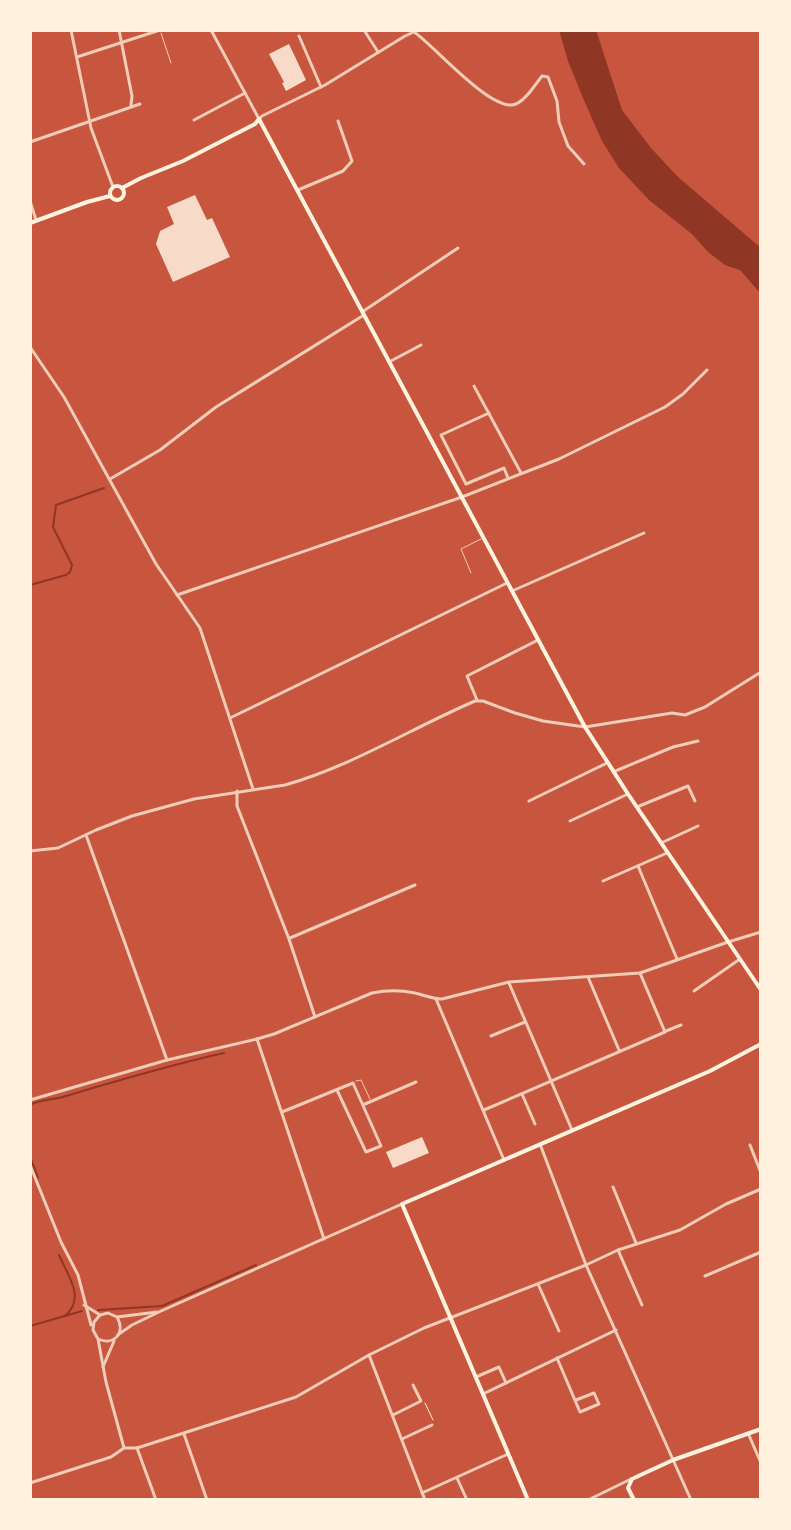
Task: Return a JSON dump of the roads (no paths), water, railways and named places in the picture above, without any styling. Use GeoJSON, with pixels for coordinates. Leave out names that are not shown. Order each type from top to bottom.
{"type":"FeatureCollection","features":[{"type":"Feature","properties":{"kind":"main road"},"geometry":{"type":"LineString","coordinates":[[110,196],[113,187],[122,188],[183,161],[255,124],[259,119],[585,727],[761,990]]}},
{"type":"Feature","properties":{"kind":"main road"},"geometry":{"type":"LineString","coordinates":[[110,196],[115,200],[121,199],[124,193],[122,188]]}},
{"type":"Feature","properties":{"kind":"main road"},"geometry":{"type":"LineString","coordinates":[[30,223],[110,196]]}},
{"type":"Feature","properties":{"kind":"main road"},"geometry":{"type":"LineString","coordinates":[[528,1500],[402,1204],[710,1071],[761,1044]]}},
{"type":"Feature","properties":{"kind":"main road"},"geometry":{"type":"LineString","coordinates":[[634,1500],[628,1488],[633,1478],[673,1460],[761,1429]]}},
{"type":"Feature","properties":{"kind":"street"},"geometry":{"type":"LineString","coordinates":[[71,30],[90,120],[113,187]]}},
{"type":"Feature","properties":{"kind":"street"},"geometry":{"type":"LineString","coordinates":[[119,30],[132,96],[131,107]]}},
{"type":"Feature","properties":{"kind":"street"},"geometry":{"type":"LineString","coordinates":[[77,57],[160,30]]}},
{"type":"Feature","properties":{"kind":"street"},"geometry":{"type":"LineString","coordinates":[[211,30],[259,119],[321,87],[414,32],[472,86],[508,105],[524,98],[542,76],[548,77],[568,146],[584,164]]}},
{"type":"Feature","properties":{"kind":"street"},"geometry":{"type":"LineString","coordinates":[[364,30],[378,52]]}},
{"type":"Feature","properties":{"kind":"street"},"geometry":{"type":"LineString","coordinates":[[299,36],[321,87]]}},
{"type":"Feature","properties":{"kind":"street"},"geometry":{"type":"LineString","coordinates":[[194,120],[245,93]]}},
{"type":"Feature","properties":{"kind":"street"},"geometry":{"type":"LineString","coordinates":[[30,142],[140,104]]}},
{"type":"Feature","properties":{"kind":"street"},"geometry":{"type":"LineString","coordinates":[[297,190],[343,171],[352,161],[338,121]]}},
{"type":"Feature","properties":{"kind":"street"},"geometry":{"type":"LineString","coordinates":[[30,201],[37,221]]}},
{"type":"Feature","properties":{"kind":"street"},"geometry":{"type":"LineString","coordinates":[[110,479],[160,450],[216,407],[363,314],[458,248]]}},
{"type":"Feature","properties":{"kind":"street"},"geometry":{"type":"LineString","coordinates":[[389,362],[421,345]]}},
{"type":"Feature","properties":{"kind":"street"},"geometry":{"type":"LineString","coordinates":[[30,347],[64,397],[156,564],[200,628],[253,789]]}},
{"type":"Feature","properties":{"kind":"street"},"geometry":{"type":"LineString","coordinates":[[177,595],[462,497],[572,453],[665,407],[707,370]]}},
{"type":"Feature","properties":{"kind":"street"},"geometry":{"type":"LineString","coordinates":[[474,386],[521,473]]}},
{"type":"Feature","properties":{"kind":"street"},"geometry":{"type":"LineString","coordinates":[[431,440],[489,413]]}},
{"type":"Feature","properties":{"kind":"street"},"geometry":{"type":"LineString","coordinates":[[441,435],[466,484],[504,468],[508,478]]}},
{"type":"Feature","properties":{"kind":"street"},"geometry":{"type":"LineString","coordinates":[[512,591],[644,533]]}},
{"type":"Feature","properties":{"kind":"street"},"geometry":{"type":"LineString","coordinates":[[230,718],[508,583]]}},
{"type":"Feature","properties":{"kind":"street"},"geometry":{"type":"LineString","coordinates":[[477,700],[467,676],[538,640]]}},
{"type":"Feature","properties":{"kind":"street"},"geometry":{"type":"LineString","coordinates":[[30,851],[58,848],[132,816],[194,799],[285,785],[313,776],[477,700],[531,718],[585,727],[672,713],[685,715],[705,707],[761,672]]}},
{"type":"Feature","properties":{"kind":"street"},"geometry":{"type":"LineString","coordinates":[[613,772],[673,747],[698,741]]}},
{"type":"Feature","properties":{"kind":"street"},"geometry":{"type":"LineString","coordinates":[[529,801],[607,763]]}},
{"type":"Feature","properties":{"kind":"street"},"geometry":{"type":"LineString","coordinates":[[637,807],[688,786],[695,801]]}},
{"type":"Feature","properties":{"kind":"street"},"geometry":{"type":"LineString","coordinates":[[237,791],[237,806],[289,939],[315,1017]]}},
{"type":"Feature","properties":{"kind":"street"},"geometry":{"type":"LineString","coordinates":[[570,821],[628,794]]}},
{"type":"Feature","properties":{"kind":"street"},"geometry":{"type":"LineString","coordinates":[[661,843],[698,826]]}},
{"type":"Feature","properties":{"kind":"street"},"geometry":{"type":"LineString","coordinates":[[86,835],[167,1060]]}},
{"type":"Feature","properties":{"kind":"street"},"geometry":{"type":"LineString","coordinates":[[603,881],[667,853]]}},
{"type":"Feature","properties":{"kind":"street"},"geometry":{"type":"LineString","coordinates":[[638,866],[678,960]]}},
{"type":"Feature","properties":{"kind":"street"},"geometry":{"type":"LineString","coordinates":[[289,939],[415,885]]}},
{"type":"Feature","properties":{"kind":"street"},"geometry":{"type":"LineString","coordinates":[[30,1100],[167,1060],[257,1039],[372,993],[410,992],[436,999],[509,982],[640,973],[761,932]]}},
{"type":"Feature","properties":{"kind":"street"},"geometry":{"type":"LineString","coordinates":[[694,991],[740,959]]}},
{"type":"Feature","properties":{"kind":"street"},"geometry":{"type":"LineString","coordinates":[[640,973],[665,1032]]}},
{"type":"Feature","properties":{"kind":"street"},"geometry":{"type":"LineString","coordinates":[[588,977],[619,1052]]}},
{"type":"Feature","properties":{"kind":"street"},"geometry":{"type":"LineString","coordinates":[[509,982],[572,1130]]}},
{"type":"Feature","properties":{"kind":"street"},"geometry":{"type":"LineString","coordinates":[[436,999],[504,1160]]}},
{"type":"Feature","properties":{"kind":"street"},"geometry":{"type":"LineString","coordinates":[[491,1036],[525,1021]]}},
{"type":"Feature","properties":{"kind":"street"},"geometry":{"type":"LineString","coordinates":[[484,1110],[681,1025]]}},
{"type":"Feature","properties":{"kind":"street"},"geometry":{"type":"LineString","coordinates":[[257,1039],[324,1239]]}},
{"type":"Feature","properties":{"kind":"street"},"geometry":{"type":"LineString","coordinates":[[363,1105],[416,1082]]}},
{"type":"Feature","properties":{"kind":"street"},"geometry":{"type":"LineString","coordinates":[[282,1112],[353,1083],[381,1146],[366,1152],[337,1090]]}},
{"type":"Feature","properties":{"kind":"street"},"geometry":{"type":"LineString","coordinates":[[522,1094],[535,1124]]}},
{"type":"Feature","properties":{"kind":"street"},"geometry":{"type":"LineString","coordinates":[[540,1144],[586,1265],[691,1500]]}},
{"type":"Feature","properties":{"kind":"street"},"geometry":{"type":"LineString","coordinates":[[750,1145],[761,1173]]}},
{"type":"Feature","properties":{"kind":"street"},"geometry":{"type":"LineString","coordinates":[[30,1165],[78,1275],[84,1305],[98,1339],[124,1448]]}},
{"type":"Feature","properties":{"kind":"street"},"geometry":{"type":"LineString","coordinates":[[613,1187],[636,1243]]}},
{"type":"Feature","properties":{"kind":"street"},"geometry":{"type":"LineString","coordinates":[[30,1483],[111,1457],[124,1448],[137,1448],[296,1397],[369,1355],[450,1317],[636,1243],[680,1230],[726,1204],[761,1189]]}},
{"type":"Feature","properties":{"kind":"street"},"geometry":{"type":"LineString","coordinates":[[103,1367],[115,1339],[132,1325],[402,1204]]}},
{"type":"Feature","properties":{"kind":"street"},"geometry":{"type":"LineString","coordinates":[[618,1250],[642,1305]]}},
{"type":"Feature","properties":{"kind":"street"},"geometry":{"type":"LineString","coordinates":[[705,1276],[761,1252]]}},
{"type":"Feature","properties":{"kind":"street"},"geometry":{"type":"LineString","coordinates":[[538,1284],[559,1331]]}},
{"type":"Feature","properties":{"kind":"street"},"geometry":{"type":"LineString","coordinates":[[84,1305],[100,1315]]}},
{"type":"Feature","properties":{"kind":"street"},"geometry":{"type":"LineString","coordinates":[[93,1330],[94,1322],[100,1315],[108,1313],[117,1317],[161,1311]]}},
{"type":"Feature","properties":{"kind":"street"},"geometry":{"type":"LineString","coordinates":[[117,1317],[121,1327],[119,1334]]}},
{"type":"Feature","properties":{"kind":"street"},"geometry":{"type":"LineString","coordinates":[[483,1394],[616,1330]]}},
{"type":"Feature","properties":{"kind":"street"},"geometry":{"type":"LineString","coordinates":[[98,1339],[105,1342],[115,1339]]}},
{"type":"Feature","properties":{"kind":"street"},"geometry":{"type":"LineString","coordinates":[[369,1355],[425,1500]]}},
{"type":"Feature","properties":{"kind":"street"},"geometry":{"type":"LineString","coordinates":[[557,1358],[580,1412],[599,1404],[594,1393],[576,1400]]}},
{"type":"Feature","properties":{"kind":"street"},"geometry":{"type":"LineString","coordinates":[[476,1377],[499,1367],[506,1383]]}},
{"type":"Feature","properties":{"kind":"street"},"geometry":{"type":"LineString","coordinates":[[393,1415],[421,1401],[413,1385]]}},
{"type":"Feature","properties":{"kind":"street"},"geometry":{"type":"LineString","coordinates":[[402,1439],[432,1425]]}},
{"type":"Feature","properties":{"kind":"street"},"geometry":{"type":"LineString","coordinates":[[747,1433],[761,1463]]}},
{"type":"Feature","properties":{"kind":"street"},"geometry":{"type":"LineString","coordinates":[[184,1434],[207,1500]]}},
{"type":"Feature","properties":{"kind":"street"},"geometry":{"type":"LineString","coordinates":[[137,1448],[156,1500]]}},
{"type":"Feature","properties":{"kind":"street"},"geometry":{"type":"LineString","coordinates":[[422,1493],[508,1454]]}},
{"type":"Feature","properties":{"kind":"street"},"geometry":{"type":"LineString","coordinates":[[457,1477],[467,1500]]}},
{"type":"Feature","properties":{"kind":"street"},"geometry":{"type":"LineString","coordinates":[[588,1500],[633,1478]]}},
{"type":"Feature","properties":{"kind":"lane"},"geometry":{"type":"LineString","coordinates":[[160,30],[171,63]]}},
{"type":"Feature","properties":{"kind":"lane"},"geometry":{"type":"LineString","coordinates":[[471,573],[461,549],[483,538]]}},
{"type":"Feature","properties":{"kind":"lane"},"geometry":{"type":"LineString","coordinates":[[353,1083],[361,1080],[371,1102]]}},
{"type":"Feature","properties":{"kind":"waterway"},"geometry":{"type":"LineString","coordinates":[[30,585],[70,572],[72,565],[53,527],[56,505],[104,488]]}},
{"type":"Feature","properties":{"kind":"waterway"},"geometry":{"type":"LineString","coordinates":[[30,1105],[224,1053]]}},
{"type":"Feature","properties":{"kind":"waterway"},"geometry":{"type":"LineString","coordinates":[[30,1156],[38,1178]]}},
{"type":"Feature","properties":{"kind":"waterway"},"geometry":{"type":"LineString","coordinates":[[59,1255],[75,1294],[71,1309],[65,1316]]}},
{"type":"Feature","properties":{"kind":"waterway"},"geometry":{"type":"LineString","coordinates":[[98,1310],[162,1306],[256,1265]]}},
{"type":"Feature","properties":{"kind":"waterway"},"geometry":{"type":"LineString","coordinates":[[30,1326],[82,1311]]}}]}
